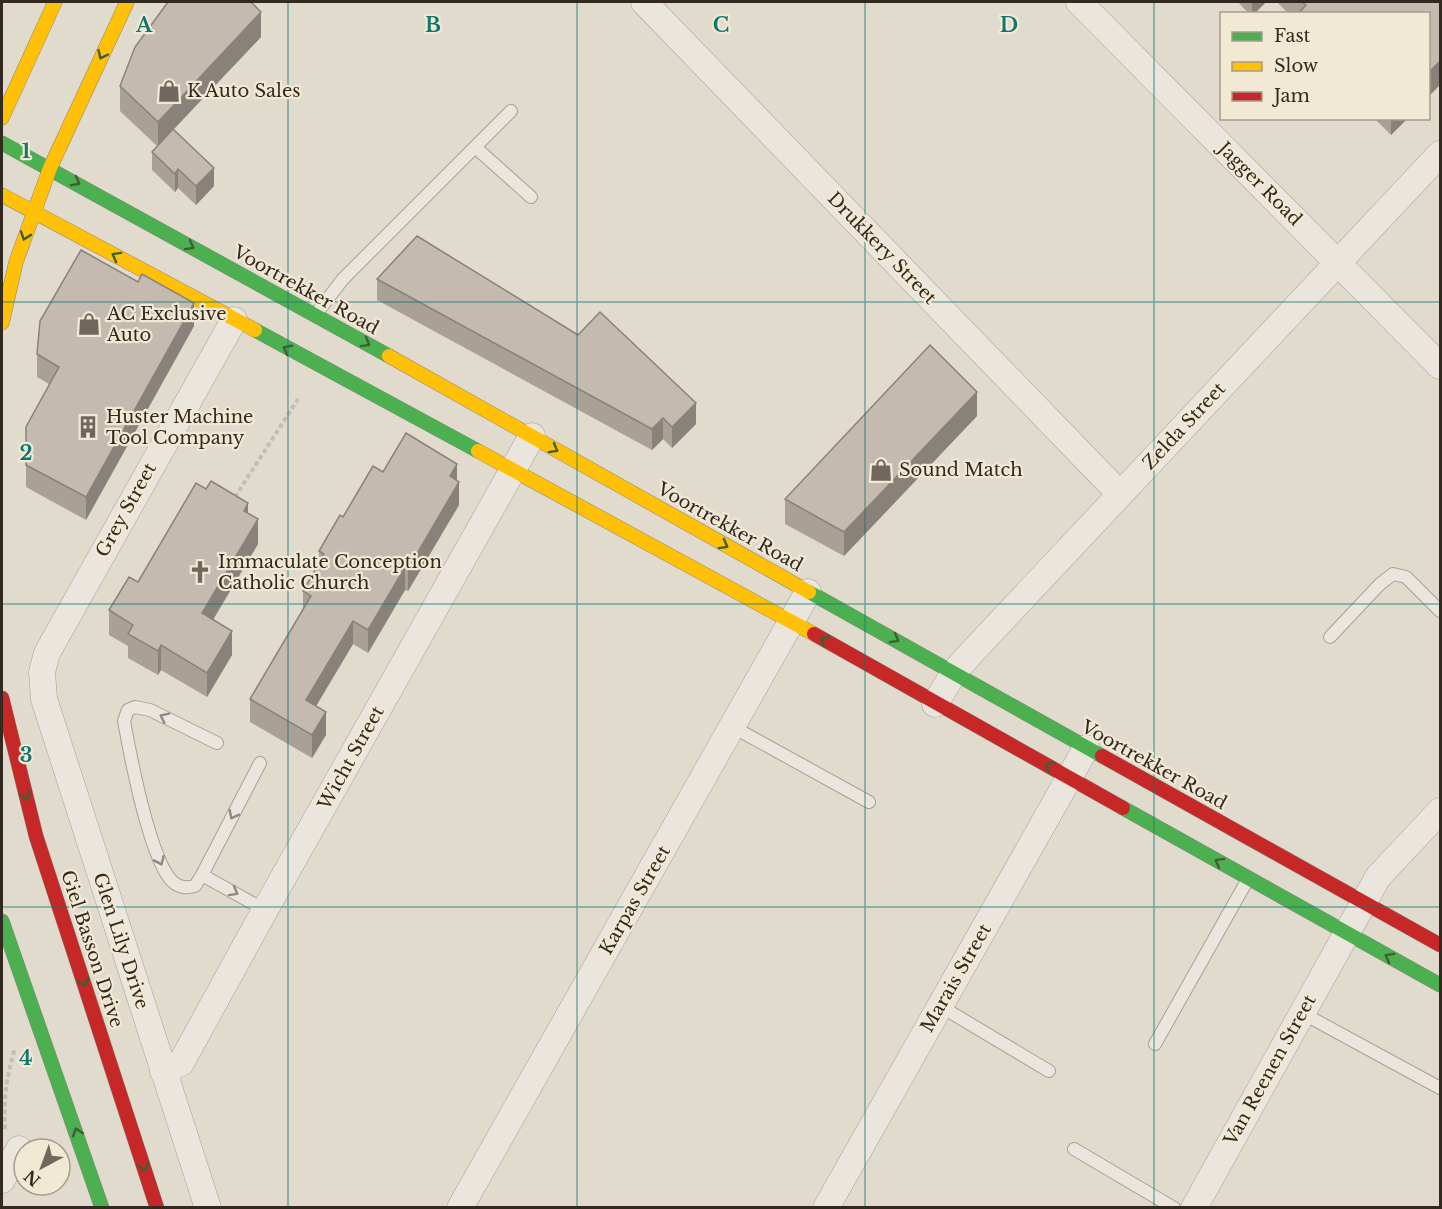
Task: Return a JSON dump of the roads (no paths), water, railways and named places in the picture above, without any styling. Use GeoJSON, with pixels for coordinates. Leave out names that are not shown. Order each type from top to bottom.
{"type":"FeatureCollection","features":[{"type":"Feature","properties":{"kind":"main road"},"geometry":{"type":"LineString","coordinates":[[2,118],[55,2]]}},
{"type":"Feature","properties":{"kind":"main road"},"geometry":{"type":"LineString","coordinates":[[2,324],[16,262],[50,168],[127,2]]}},
{"type":"Feature","properties":{"kind":"main road"},"geometry":{"type":"LineString","coordinates":[[18,48],[48,16]]}},
{"type":"Feature","properties":{"kind":"main road","name":"Voortrekker Road"},"geometry":{"type":"LineString","coordinates":[[2,143],[532,436],[1440,945]]}},
{"type":"Feature","properties":{"kind":"main road"},"geometry":{"type":"LineString","coordinates":[[2,195],[793,622],[935,704],[1440,985]]}},
{"type":"Feature","properties":{"kind":"main road","name":"Giel Basson Drive"},"geometry":{"type":"LineString","coordinates":[[2,698],[36,836],[157,1208]]}},
{"type":"Feature","properties":{"kind":"main road"},"geometry":{"type":"LineString","coordinates":[[2,921],[102,1208]]}},
{"type":"Feature","properties":{"kind":"street","name":"Drukkery Street"},"geometry":{"type":"LineString","coordinates":[[644,2],[1120,494]]}},
{"type":"Feature","properties":{"kind":"street","name":"Jagger Road"},"geometry":{"type":"LineString","coordinates":[[1079,2],[1440,366]]}},
{"type":"Feature","properties":{"kind":"street","name":"Zelda Street"},"geometry":{"type":"LineString","coordinates":[[935,704],[955,672],[1440,154]]}},
{"type":"Feature","properties":{"kind":"street","name":"Grey Street"},"geometry":{"type":"LineString","coordinates":[[42,672],[47,653],[234,320]]}},
{"type":"Feature","properties":{"kind":"street","name":"Wicht Street"},"geometry":{"type":"LineString","coordinates":[[163,1071],[182,1063],[265,910],[532,436]]}},
{"type":"Feature","properties":{"kind":"street","name":"Karpas Street"},"geometry":{"type":"LineString","coordinates":[[460,1208],[734,727],[808,592]]}},
{"type":"Feature","properties":{"kind":"street","name":"Glen Lily Drive"},"geometry":{"type":"LineString","coordinates":[[42,672],[47,709],[208,1208]]}},
{"type":"Feature","properties":{"kind":"street","name":"Marais Street"},"geometry":{"type":"LineString","coordinates":[[826,1208],[1086,748]]}},
{"type":"Feature","properties":{"kind":"street","name":"Van Reenen Street"},"geometry":{"type":"LineString","coordinates":[[1194,1208],[1378,877],[1440,811]]}},
{"type":"Feature","properties":{"kind":"street"},"geometry":{"type":"LineString","coordinates":[[2,1180],[12,1144]]}},
{"type":"Feature","properties":{"kind":"lane"},"geometry":{"type":"LineString","coordinates":[[315,315],[343,279],[511,111]]}},
{"type":"Feature","properties":{"kind":"lane"},"geometry":{"type":"LineString","coordinates":[[475,147],[531,197]]}},
{"type":"Feature","properties":{"kind":"lane"},"geometry":{"type":"LineString","coordinates":[[1330,637],[1380,584],[1393,574],[1406,577],[1440,611]]}},
{"type":"Feature","properties":{"kind":"lane"},"geometry":{"type":"LineString","coordinates":[[217,743],[150,710],[135,706],[128,710],[124,721],[138,789],[157,854],[166,874],[174,883],[185,888],[195,886],[260,763]]}},
{"type":"Feature","properties":{"kind":"lane"},"geometry":{"type":"LineString","coordinates":[[734,727],[869,802]]}},
{"type":"Feature","properties":{"kind":"lane"},"geometry":{"type":"LineString","coordinates":[[202,875],[265,910]]}},
{"type":"Feature","properties":{"kind":"lane"},"geometry":{"type":"LineString","coordinates":[[1155,1044],[1248,878]]}},
{"type":"Feature","properties":{"kind":"lane"},"geometry":{"type":"LineString","coordinates":[[940,1006],[1049,1071]]}},
{"type":"Feature","properties":{"kind":"lane"},"geometry":{"type":"LineString","coordinates":[[1302,1013],[1440,1088]]}},
{"type":"Feature","properties":{"kind":"lane"},"geometry":{"type":"LineString","coordinates":[[1074,1149],[1173,1208]]}},
{"type":"Feature","properties":{"kind":"place","name":"K Auto Sales"},"geometry":{"type":"Point","coordinates":[169,91]}},
{"type":"Feature","properties":{"kind":"place","name":"AC Exclusive Auto"},"geometry":{"type":"Point","coordinates":[89,324]}},
{"type":"Feature","properties":{"kind":"place","name":"Huster Machine Tool Company"},"geometry":{"type":"Point","coordinates":[88,427]}},
{"type":"Feature","properties":{"kind":"place","name":"Sound Match"},"geometry":{"type":"Point","coordinates":[881,470]}},
{"type":"Feature","properties":{"kind":"place","name":"Immaculate Conception Catholic Church"},"geometry":{"type":"Point","coordinates":[200,572]}}]}
